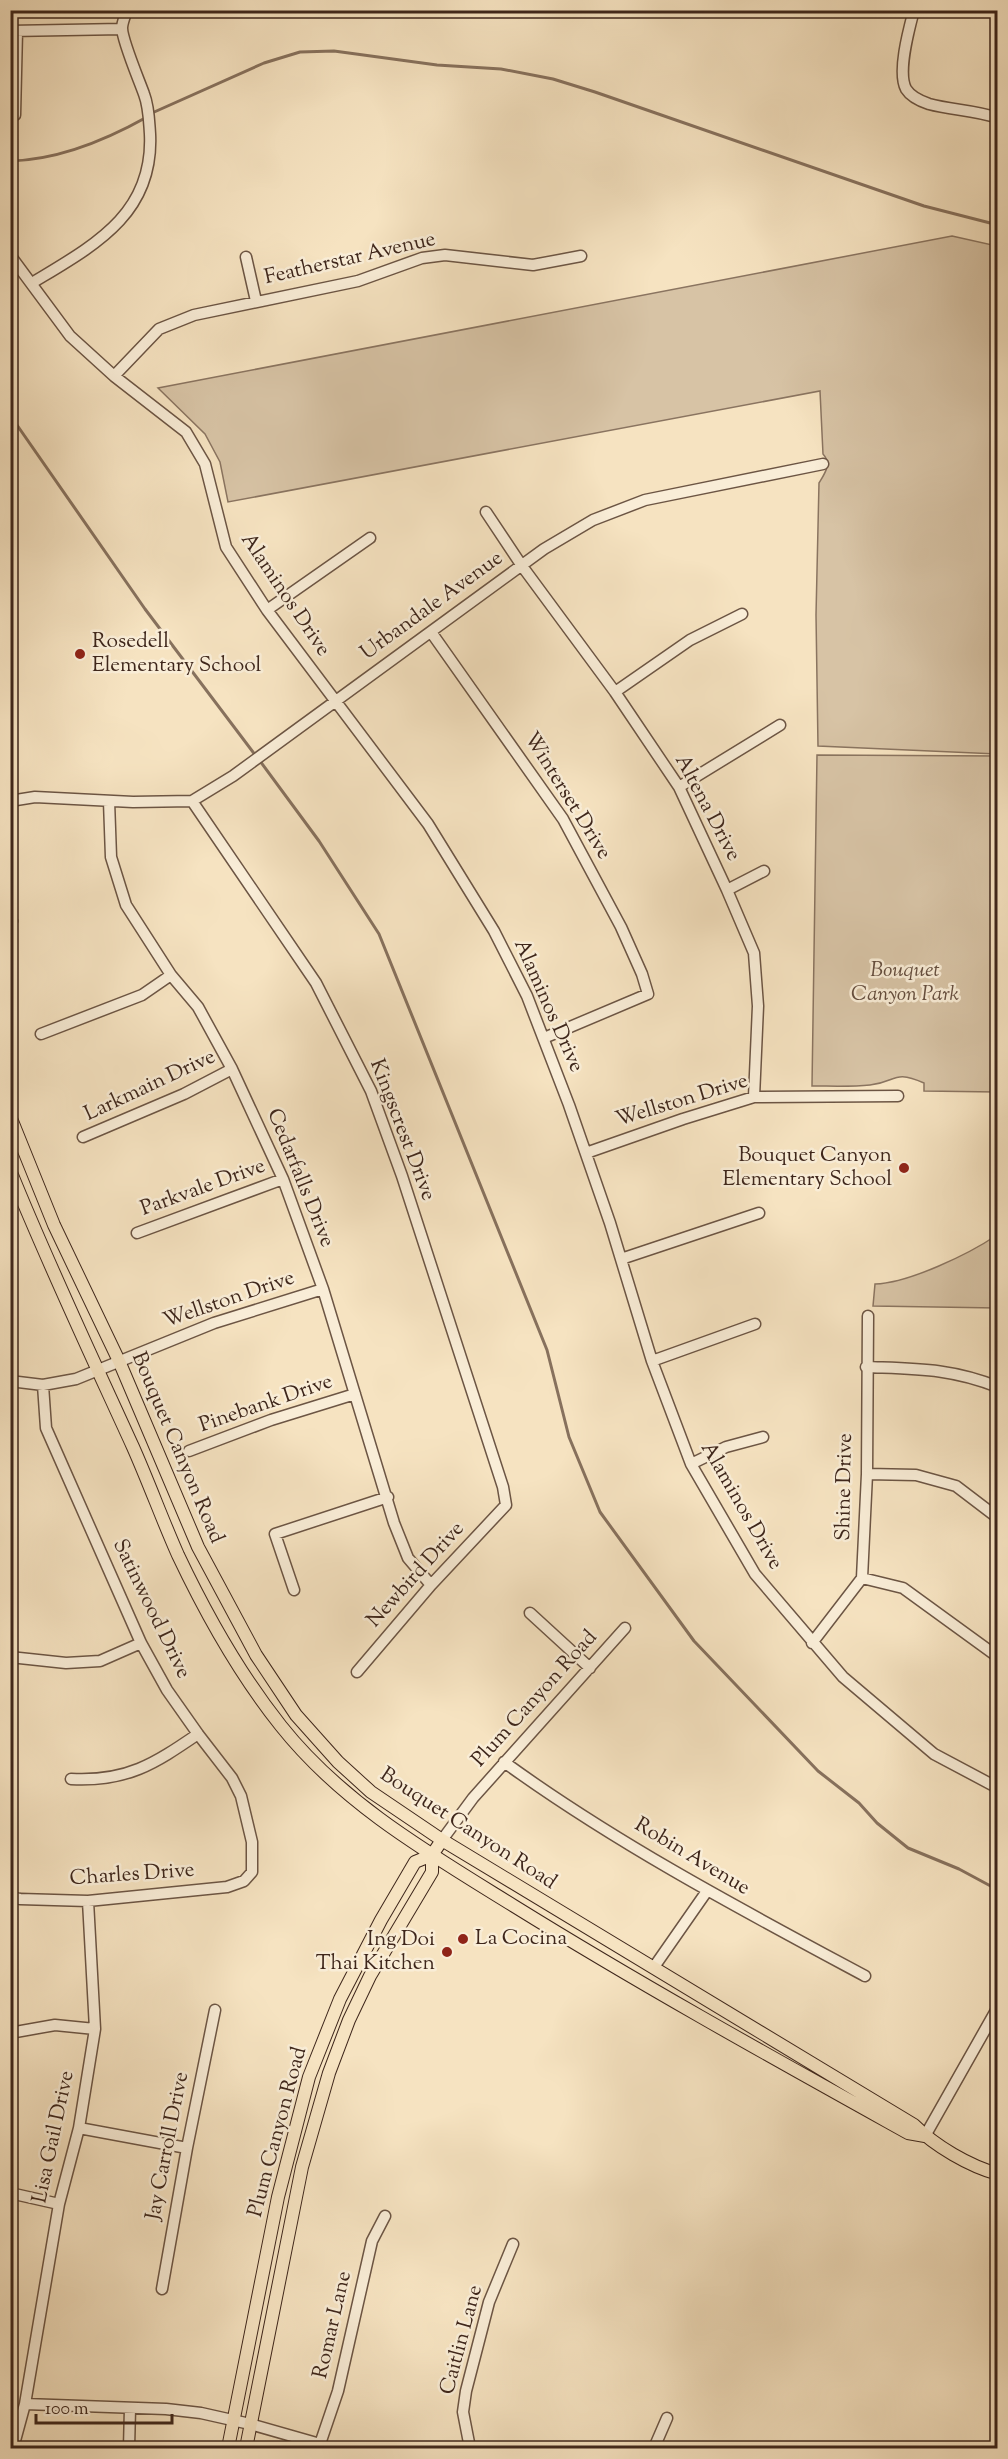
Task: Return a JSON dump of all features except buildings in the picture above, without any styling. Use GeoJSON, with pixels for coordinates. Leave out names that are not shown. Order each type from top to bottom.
{"type":"FeatureCollection","features":[{"type":"Feature","properties":{"kind":"main road"},"geometry":{"type":"LineString","coordinates":[[990,10],[998,13]]}},
{"type":"Feature","properties":{"kind":"main road","name":"Bouquet Canyon Road"},"geometry":{"type":"LineString","coordinates":[[10,1116],[54,1225],[118,1361],[198,1547],[256,1655],[290,1707],[338,1762],[371,1792],[442,1840],[914,2125],[925,2136],[983,2170],[998,2174]]}},
{"type":"Feature","properties":{"kind":"main road","name":"Bouquet Canyon Road"},"geometry":{"type":"LineString","coordinates":[[10,1170],[35,1233],[98,1370],[179,1557],[238,1666],[281,1727],[361,1806],[432,1855],[589,1952],[719,2027],[908,2133],[925,2136]]}},
{"type":"Feature","properties":{"kind":"main road","name":"Plum Canyon Road"},"geometry":{"type":"LineString","coordinates":[[228,2448],[278,2197],[309,2077],[335,2009],[381,1920],[416,1862],[432,1855],[442,1840]]}},
{"type":"Feature","properties":{"kind":"main road","name":"Plum Canyon Road"},"geometry":{"type":"LineString","coordinates":[[246,2448],[302,2167],[318,2106],[349,2020],[370,1976],[432,1872],[432,1855]]}},
{"type":"Feature","properties":{"kind":"main road"},"geometry":{"type":"LineString","coordinates":[[589,1952],[597,1947],[617,1945]]}},
{"type":"Feature","properties":{"kind":"main road"},"geometry":{"type":"LineString","coordinates":[[719,2027],[730,2025],[731,2017],[728,2012]]}},
{"type":"Feature","properties":{"kind":"street"},"geometry":{"type":"LineString","coordinates":[[32,283],[102,237],[130,210],[145,183],[151,154],[148,107],[122,30],[127,10]]}},
{"type":"Feature","properties":{"kind":"street"},"geometry":{"type":"LineString","coordinates":[[914,10],[903,75],[906,88],[914,98],[930,104],[998,118]]}},
{"type":"Feature","properties":{"kind":"street"},"geometry":{"type":"LineString","coordinates":[[15,115],[14,31],[122,30]]}},
{"type":"Feature","properties":{"kind":"street","name":"Alaminos Drive"},"geometry":{"type":"LineString","coordinates":[[10,255],[70,336],[114,376],[186,432],[206,464],[226,547],[267,610],[428,824],[494,932],[527,996],[544,1038],[586,1153],[652,1361],[691,1464],[755,1574],[843,1677],[934,1754],[998,1788]]}},
{"type":"Feature","properties":{"kind":"street","name":"Featherstar Avenue"},"geometry":{"type":"LineString","coordinates":[[114,376],[159,329],[194,315],[358,281],[422,258],[445,255],[533,264],[581,256]]}},
{"type":"Feature","properties":{"kind":"street"},"geometry":{"type":"LineString","coordinates":[[246,257],[256,301]]}},
{"type":"Feature","properties":{"kind":"street","name":"Urbandale Avenue"},"geometry":{"type":"LineString","coordinates":[[192,801],[245,767],[544,549],[593,520],[645,500],[823,464]]}},
{"type":"Feature","properties":{"kind":"street","name":"Altena Drive"},"geometry":{"type":"LineString","coordinates":[[486,512],[522,566],[615,692],[679,787],[727,890],[754,953],[758,1006],[754,1097]]}},
{"type":"Feature","properties":{"kind":"street"},"geometry":{"type":"LineString","coordinates":[[267,610],[370,538]]}},
{"type":"Feature","properties":{"kind":"street"},"geometry":{"type":"LineString","coordinates":[[615,692],[690,640],[742,614]]}},
{"type":"Feature","properties":{"kind":"street","name":"Winterset Drive"},"geometry":{"type":"LineString","coordinates":[[431,632],[563,819],[621,927],[642,974],[648,994],[544,1038]]}},
{"type":"Feature","properties":{"kind":"street"},"geometry":{"type":"LineString","coordinates":[[679,787],[780,725]]}},
{"type":"Feature","properties":{"kind":"street"},"geometry":{"type":"LineString","coordinates":[[10,801],[35,797],[109,801],[192,801]]}},
{"type":"Feature","properties":{"kind":"street","name":"Cedarfalls Drive"},"geometry":{"type":"LineString","coordinates":[[109,801],[111,857],[126,905],[171,975],[198,1007],[232,1069],[283,1179],[323,1289],[388,1497],[394,1523],[408,1558],[431,1585]]}},
{"type":"Feature","properties":{"kind":"street","name":"Kingscrest Drive"},"geometry":{"type":"LineString","coordinates":[[192,801],[316,983],[371,1091],[402,1176],[450,1322],[503,1487],[506,1505]]}},
{"type":"Feature","properties":{"kind":"street"},"geometry":{"type":"LineString","coordinates":[[727,890],[764,871]]}},
{"type":"Feature","properties":{"kind":"street"},"geometry":{"type":"LineString","coordinates":[[41,1034],[142,994],[171,975]]}},
{"type":"Feature","properties":{"kind":"street","name":"Larkmain Drive"},"geometry":{"type":"LineString","coordinates":[[83,1137],[184,1095],[232,1069]]}},
{"type":"Feature","properties":{"kind":"street","name":"Wellston Drive"},"geometry":{"type":"LineString","coordinates":[[586,1153],[754,1097],[898,1096]]}},
{"type":"Feature","properties":{"kind":"street","name":"Parkvale Drive"},"geometry":{"type":"LineString","coordinates":[[136,1233],[283,1179]]}},
{"type":"Feature","properties":{"kind":"street"},"geometry":{"type":"LineString","coordinates":[[621,1259],[759,1213]]}},
{"type":"Feature","properties":{"kind":"street","name":"Wellston Drive"},"geometry":{"type":"LineString","coordinates":[[10,1381],[43,1385],[76,1379],[214,1323],[323,1289]]}},
{"type":"Feature","properties":{"kind":"street","name":"Shine Drive"},"geometry":{"type":"LineString","coordinates":[[862,1578],[867,1474],[868,1316]]}},
{"type":"Feature","properties":{"kind":"street"},"geometry":{"type":"LineString","coordinates":[[652,1361],[755,1324]]}},
{"type":"Feature","properties":{"kind":"street"},"geometry":{"type":"LineString","coordinates":[[866,1367],[922,1369],[959,1374],[998,1388]]}},
{"type":"Feature","properties":{"kind":"street","name":"Satinwood Drive"},"geometry":{"type":"LineString","coordinates":[[43,1385],[46,1428],[141,1643],[167,1690],[232,1778],[241,1796],[254,1859],[252,1872]]}},
{"type":"Feature","properties":{"kind":"street","name":"Pinebank Drive"},"geometry":{"type":"LineString","coordinates":[[189,1451],[271,1420],[355,1394]]}},
{"type":"Feature","properties":{"kind":"street"},"geometry":{"type":"LineString","coordinates":[[691,1464],[726,1448],[763,1437]]}},
{"type":"Feature","properties":{"kind":"street"},"geometry":{"type":"LineString","coordinates":[[867,1474],[916,1475],[956,1486],[998,1518]]}},
{"type":"Feature","properties":{"kind":"street"},"geometry":{"type":"LineString","coordinates":[[294,1590],[275,1534],[388,1497]]}},
{"type":"Feature","properties":{"kind":"street","name":"Newbird Drive"},"geometry":{"type":"LineString","coordinates":[[357,1672],[431,1585],[506,1505]]}},
{"type":"Feature","properties":{"kind":"street"},"geometry":{"type":"LineString","coordinates":[[812,1643],[862,1578],[903,1588],[998,1657]]}},
{"type":"Feature","properties":{"kind":"street"},"geometry":{"type":"LineString","coordinates":[[530,1613],[590,1668]]}},
{"type":"Feature","properties":{"kind":"street","name":"Plum Canyon Road"},"geometry":{"type":"LineString","coordinates":[[442,1840],[462,1810],[625,1628]]}},
{"type":"Feature","properties":{"kind":"street"},"geometry":{"type":"LineString","coordinates":[[10,1657],[66,1662],[100,1661],[141,1643]]}},
{"type":"Feature","properties":{"kind":"street"},"geometry":{"type":"LineString","coordinates":[[71,1779],[90,1780],[129,1774],[158,1761],[198,1734]]}},
{"type":"Feature","properties":{"kind":"street","name":"Robin Avenue"},"geometry":{"type":"LineString","coordinates":[[504,1762],[548,1794],[708,1892],[865,1976]]}},
{"type":"Feature","properties":{"kind":"street","name":"Charles Drive"},"geometry":{"type":"LineString","coordinates":[[10,1896],[20,1899],[88,1901],[227,1887],[244,1881],[252,1872]]}},
{"type":"Feature","properties":{"kind":"street"},"geometry":{"type":"LineString","coordinates":[[654,1967],[708,1892]]}},
{"type":"Feature","properties":{"kind":"street","name":"Lisa Gail Drive"},"geometry":{"type":"LineString","coordinates":[[13,2448],[25,2404],[59,2204],[79,2128],[95,2029],[88,1901]]}},
{"type":"Feature","properties":{"kind":"street"},"geometry":{"type":"LineString","coordinates":[[925,2136],[998,2007]]}},
{"type":"Feature","properties":{"kind":"street","name":"Jay Carroll Drive"},"geometry":{"type":"LineString","coordinates":[[162,2289],[215,2010]]}},
{"type":"Feature","properties":{"kind":"street"},"geometry":{"type":"LineString","coordinates":[[10,2033],[55,2025],[95,2029]]}},
{"type":"Feature","properties":{"kind":"street"},"geometry":{"type":"LineString","coordinates":[[79,2128],[187,2148]]}},
{"type":"Feature","properties":{"kind":"street"},"geometry":{"type":"LineString","coordinates":[[10,2193],[59,2204]]}},
{"type":"Feature","properties":{"kind":"street","name":"Romar Lane"},"geometry":{"type":"LineString","coordinates":[[324,2446],[372,2241],[385,2216]]}},
{"type":"Feature","properties":{"kind":"street","name":"Caitlin Lane"},"geometry":{"type":"LineString","coordinates":[[470,2448],[463,2412],[466,2391],[489,2302],[513,2244]]}},
{"type":"Feature","properties":{"kind":"street"},"geometry":{"type":"LineString","coordinates":[[25,2404],[166,2409],[234,2420],[324,2446]]}},
{"type":"Feature","properties":{"kind":"street"},"geometry":{"type":"LineString","coordinates":[[129,2448],[130,2408]]}},
{"type":"Feature","properties":{"kind":"street"},"geometry":{"type":"LineString","coordinates":[[654,2448],[667,2418]]}},
{"type":"Feature","properties":{"kind":"green space"},"geometry":{"type":"Polygon","coordinates":[[[952,236],[997,246],[997,754],[818,746],[816,615],[819,483],[827,465],[823,454],[820,391],[228,502],[220,462],[205,434],[158,388],[952,236]]]}},
{"type":"Feature","properties":{"kind":"green space","name":"Bouquet Canyon Park"},"geometry":{"type":"Polygon","coordinates":[[[817,755],[997,756],[997,1092],[924,1091],[924,1083],[906,1077],[870,1085],[812,1086],[817,755]]]}},
{"type":"Feature","properties":{"kind":"green space"},"geometry":{"type":"Polygon","coordinates":[[[997,1235],[997,1308],[873,1306],[875,1284],[904,1279],[921,1273],[971,1251],[997,1235]]]}},
{"type":"Feature","properties":{"kind":"waterway"},"geometry":{"type":"LineString","coordinates":[[152,113],[264,63],[300,52],[334,51],[437,65],[501,69],[553,79],[595,92],[924,206],[998,225]]}},
{"type":"Feature","properties":{"kind":"waterway"},"geometry":{"type":"LineString","coordinates":[[10,161],[64,153],[98,141],[147,117]]}},
{"type":"Feature","properties":{"kind":"waterway"},"geometry":{"type":"LineString","coordinates":[[10,415],[145,609],[256,756]]}},
{"type":"Feature","properties":{"kind":"waterway"},"geometry":{"type":"LineString","coordinates":[[260,761],[319,841],[379,934],[547,1350],[569,1437],[600,1512],[694,1641],[818,1771],[859,1803],[877,1823],[908,1848],[959,1869],[998,1890]]}},
{"type":"Feature","properties":{"kind":"place","name":"Rosedell Elementary School"},"geometry":{"type":"Point","coordinates":[80,654]}},
{"type":"Feature","properties":{"kind":"place","name":"Bouquet Canyon Elementary School"},"geometry":{"type":"Point","coordinates":[904,1168]}},
{"type":"Feature","properties":{"kind":"place","name":"La Cocina"},"geometry":{"type":"Point","coordinates":[463,1939]}},
{"type":"Feature","properties":{"kind":"place","name":"Ing Doi Thai Kitchen"},"geometry":{"type":"Point","coordinates":[447,1952]}}]}
